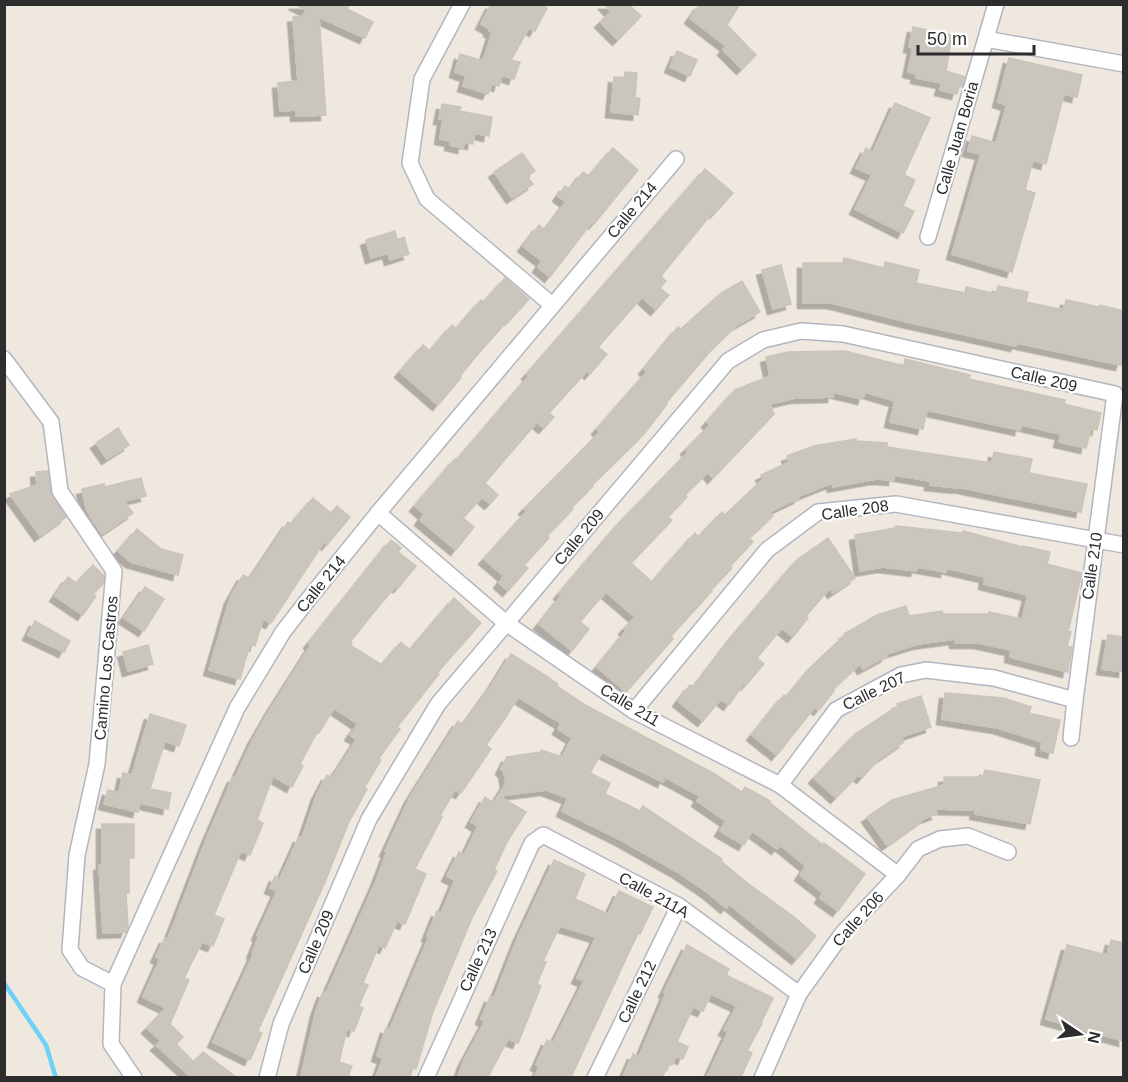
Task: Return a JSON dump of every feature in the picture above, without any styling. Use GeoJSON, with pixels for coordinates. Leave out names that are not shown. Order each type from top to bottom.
{"type":"FeatureCollection","features":[{"type":"Feature","properties":{"kind":"street"},"geometry":{"type":"LineString","coordinates":[[462,4],[422,79],[410,163],[428,199],[552,305]]}},
{"type":"Feature","properties":{"kind":"street","name":"Calle Juan Boria"},"geometry":{"type":"LineString","coordinates":[[927,237],[996,4]]}},
{"type":"Feature","properties":{"kind":"street"},"geometry":{"type":"LineString","coordinates":[[986,39],[1124,64]]}},
{"type":"Feature","properties":{"kind":"street","name":"Calle 214"},"geometry":{"type":"LineString","coordinates":[[134,1077],[111,1044],[113,984],[237,708],[283,632],[378,513],[676,159]]}},
{"type":"Feature","properties":{"kind":"street","name":"Calle 209"},"geometry":{"type":"LineString","coordinates":[[267,1077],[281,1024],[369,819],[438,704],[728,362],[764,340],[801,331],[843,334],[1115,394]]}},
{"type":"Feature","properties":{"kind":"street","name":"Camino Los Castros"},"geometry":{"type":"LineString","coordinates":[[4,359],[51,422],[60,491],[114,572],[97,764],[77,855],[70,950],[82,968],[113,984]]}},
{"type":"Feature","properties":{"kind":"street","name":"Calle 210"},"geometry":{"type":"LineString","coordinates":[[1071,738],[1115,394]]}},
{"type":"Feature","properties":{"kind":"street","name":"Calle 208"},"geometry":{"type":"LineString","coordinates":[[634,711],[767,550],[818,513],[896,504],[1124,545]]}},
{"type":"Feature","properties":{"kind":"street","name":"Calle 211"},"geometry":{"type":"LineString","coordinates":[[378,513],[506,623],[634,711],[780,785],[898,875]]}},
{"type":"Feature","properties":{"kind":"street","name":"Calle 207"},"geometry":{"type":"LineString","coordinates":[[780,785],[836,710],[901,675],[926,670],[994,678],[1075,700]]}},
{"type":"Feature","properties":{"kind":"street","name":"Calle 211A"},"geometry":{"type":"LineString","coordinates":[[532,843],[543,836],[679,906],[799,994]]}},
{"type":"Feature","properties":{"kind":"street","name":"Calle 206"},"geometry":{"type":"LineString","coordinates":[[762,1077],[799,994],[842,934],[898,875],[918,849],[940,839],[968,836],[1008,852]]}},
{"type":"Feature","properties":{"kind":"street","name":"Calle 213"},"geometry":{"type":"LineString","coordinates":[[426,1077],[532,843]]}},
{"type":"Feature","properties":{"kind":"street","name":"Calle 212"},"geometry":{"type":"LineString","coordinates":[[595,1077],[679,906]]}},
{"type":"Feature","properties":{"kind":"building"},"geometry":{"type":"Polygon","coordinates":[[[294,4],[349,4],[347,9],[373,22],[365,38],[319,17],[326,115],[296,116],[296,110],[280,111],[278,83],[298,81],[293,17],[303,16],[306,10],[294,4]]]}},
{"type":"Feature","properties":{"kind":"building"},"geometry":{"type":"Polygon","coordinates":[[[491,4],[540,4],[547,8],[535,31],[529,28],[511,60],[520,62],[514,79],[502,75],[499,86],[492,84],[488,94],[463,86],[466,76],[455,72],[460,54],[483,61],[492,33],[490,29],[481,24],[491,4]]]}},
{"type":"Feature","properties":{"kind":"building"},"geometry":{"type":"Polygon","coordinates":[[[604,4],[628,4],[641,16],[618,40],[600,22],[611,12],[604,4]]]}},
{"type":"Feature","properties":{"kind":"building"},"geometry":{"type":"Polygon","coordinates":[[[700,4],[740,4],[727,25],[756,55],[742,69],[723,50],[726,46],[690,18],[700,4]]]}},
{"type":"Feature","properties":{"kind":"building"},"geometry":{"type":"Polygon","coordinates":[[[913,27],[952,35],[946,71],[965,77],[957,94],[940,90],[942,83],[916,78],[917,74],[908,72],[913,48],[909,47],[913,27]]]}},
{"type":"Feature","properties":{"kind":"building"},"geometry":{"type":"Polygon","coordinates":[[[677,51],[697,60],[690,76],[670,67],[677,51]]]}},
{"type":"Feature","properties":{"kind":"building"},"geometry":{"type":"Polygon","coordinates":[[[1009,58],[1082,75],[1077,97],[1064,94],[1046,164],[1033,160],[1025,190],[1035,193],[1012,272],[952,254],[981,154],[968,151],[972,136],[996,143],[1007,105],[998,102],[1009,58]]]}},
{"type":"Feature","properties":{"kind":"building"},"geometry":{"type":"Polygon","coordinates":[[[625,72],[637,73],[635,98],[640,98],[638,115],[611,112],[614,77],[624,78],[625,72]]]}},
{"type":"Feature","properties":{"kind":"building"},"geometry":{"type":"Polygon","coordinates":[[[895,103],[930,118],[904,175],[915,180],[903,206],[914,211],[903,233],[855,209],[872,175],[856,168],[866,148],[873,152],[895,103]]]}},
{"type":"Feature","properties":{"kind":"building"},"geometry":{"type":"Polygon","coordinates":[[[442,104],[461,107],[459,111],[492,117],[489,136],[474,133],[473,144],[464,143],[463,148],[450,145],[451,141],[440,139],[443,119],[439,119],[442,104]]]}},
{"type":"Feature","properties":{"kind":"building"},"geometry":{"type":"Polygon","coordinates":[[[613,148],[638,170],[594,224],[592,222],[550,277],[538,267],[542,261],[523,246],[539,225],[545,230],[566,202],[558,196],[565,186],[570,189],[583,172],[589,176],[613,148]]]}},
{"type":"Feature","properties":{"kind":"building"},"geometry":{"type":"Polygon","coordinates":[[[522,153],[535,171],[527,176],[533,184],[512,198],[494,172],[522,153]]]}},
{"type":"Feature","properties":{"kind":"building"},"geometry":{"type":"Polygon","coordinates":[[[705,169],[733,193],[715,213],[713,212],[661,276],[666,281],[660,288],[669,295],[656,310],[642,297],[598,347],[607,354],[590,374],[587,371],[549,413],[554,417],[544,428],[537,422],[485,483],[498,495],[490,504],[482,497],[463,518],[474,527],[456,550],[420,520],[424,514],[415,506],[455,459],[457,460],[529,376],[527,374],[705,169]]]}},
{"type":"Feature","properties":{"kind":"building"},"geometry":{"type":"Polygon","coordinates":[[[395,231],[397,240],[404,237],[409,254],[390,260],[388,253],[371,258],[366,240],[395,231]]]}},
{"type":"Feature","properties":{"kind":"building"},"geometry":{"type":"Polygon","coordinates":[[[844,258],[884,268],[885,262],[919,270],[916,283],[965,293],[966,287],[996,294],[998,286],[1028,292],[1026,302],[1064,310],[1066,300],[1124,311],[1124,354],[1121,365],[1017,343],[1016,346],[832,303],[803,303],[803,263],[843,263],[844,258]]]}},
{"type":"Feature","properties":{"kind":"building"},"geometry":{"type":"Polygon","coordinates":[[[781,265],[791,304],[773,309],[762,270],[781,265]]]}},
{"type":"Feature","properties":{"kind":"building"},"geometry":{"type":"Polygon","coordinates":[[[505,278],[529,299],[477,355],[438,405],[400,372],[423,345],[430,351],[452,325],[456,329],[481,300],[484,302],[505,278]]]}},
{"type":"Feature","properties":{"kind":"building"},"geometry":{"type":"Polygon","coordinates":[[[742,281],[760,312],[737,325],[712,349],[666,403],[644,434],[592,485],[547,536],[549,538],[524,565],[528,568],[508,591],[499,583],[504,576],[484,559],[527,511],[524,509],[600,432],[597,429],[647,372],[644,369],[678,327],[681,329],[721,293],[742,281]]]}},
{"type":"Feature","properties":{"kind":"building"},"geometry":{"type":"Polygon","coordinates":[[[845,351],[904,366],[905,359],[970,375],[969,379],[1065,400],[1064,404],[1101,413],[1097,430],[1091,428],[1086,448],[1059,442],[1061,434],[1021,425],[1020,430],[927,410],[923,429],[890,422],[895,401],[865,392],[863,399],[833,392],[833,397],[795,398],[770,404],[774,414],[713,478],[708,472],[685,495],[687,497],[668,517],[672,520],[631,563],[652,582],[695,533],[698,537],[722,512],[725,515],[763,479],[761,475],[789,462],[787,456],[814,446],[856,439],[856,441],[887,443],[887,447],[992,463],[994,452],[1032,459],[1029,473],[1087,484],[1081,512],[958,487],[930,485],[930,481],[894,475],[894,480],[876,479],[833,487],[832,483],[799,496],[769,512],[773,516],[749,538],[753,542],[730,566],[732,568],[671,636],[673,639],[626,692],[597,667],[635,617],[607,593],[580,622],[589,629],[572,651],[539,624],[579,570],[621,521],[688,452],[686,449],[710,425],[707,422],[735,390],[770,376],[766,357],[788,352],[845,351]]]}},
{"type":"Feature","properties":{"kind":"building"},"geometry":{"type":"Polygon","coordinates":[[[118,428],[129,445],[107,459],[96,443],[118,428]]]}},
{"type":"Feature","properties":{"kind":"building"},"geometry":{"type":"Polygon","coordinates":[[[48,471],[52,496],[66,517],[40,536],[10,494],[37,485],[36,472],[48,471]]]}},
{"type":"Feature","properties":{"kind":"building"},"geometry":{"type":"Polygon","coordinates":[[[141,478],[146,496],[124,501],[133,513],[102,534],[87,511],[82,489],[104,484],[105,487],[141,478]]]}},
{"type":"Feature","properties":{"kind":"building"},"geometry":{"type":"Polygon","coordinates":[[[313,498],[331,513],[337,506],[350,517],[327,545],[324,542],[271,623],[263,619],[255,646],[250,644],[240,679],[209,670],[230,598],[243,575],[250,579],[288,522],[291,524],[313,498]]]}},
{"type":"Feature","properties":{"kind":"building"},"geometry":{"type":"Polygon","coordinates":[[[896,526],[962,533],[963,531],[1050,552],[1047,564],[1082,573],[1068,632],[1071,632],[1067,646],[1072,647],[1068,672],[1010,657],[1011,650],[979,643],[955,643],[955,639],[918,644],[886,654],[887,656],[863,669],[860,664],[832,690],[834,691],[819,710],[815,707],[777,755],[752,735],[784,695],[787,697],[813,665],[844,634],[877,615],[906,606],[909,616],[942,611],[943,614],[989,614],[989,612],[1022,619],[1028,595],[984,584],[985,577],[946,568],[946,572],[917,567],[916,571],[883,567],[860,571],[855,535],[896,526]]]}},
{"type":"Feature","properties":{"kind":"building"},"geometry":{"type":"Polygon","coordinates":[[[137,529],[161,549],[183,555],[178,575],[131,562],[118,551],[137,529]]]}},
{"type":"Feature","properties":{"kind":"building"},"geometry":{"type":"Polygon","coordinates":[[[828,538],[855,578],[833,593],[830,588],[806,616],[808,618],[793,637],[782,628],[757,658],[764,664],[746,685],[744,683],[729,705],[721,699],[703,721],[678,701],[690,685],[694,687],[736,632],[798,559],[828,538]]]}},
{"type":"Feature","properties":{"kind":"building"},"geometry":{"type":"Polygon","coordinates":[[[391,540],[401,548],[398,552],[416,566],[374,612],[350,645],[382,665],[401,642],[410,650],[454,598],[481,623],[437,673],[439,674],[397,727],[400,729],[379,758],[381,760],[364,788],[367,789],[348,824],[325,882],[258,1031],[262,1033],[250,1060],[213,1042],[254,953],[252,953],[259,936],[257,935],[277,891],[270,888],[275,876],[280,879],[299,837],[302,838],[317,794],[327,775],[332,778],[357,739],[350,735],[358,724],[334,708],[319,733],[317,732],[300,764],[303,766],[292,787],[273,776],[257,820],[263,823],[250,855],[241,851],[214,915],[224,919],[213,946],[202,942],[184,978],[189,980],[170,1024],[183,1037],[176,1044],[194,1062],[203,1052],[236,1077],[191,1077],[156,1045],[161,1041],[147,1028],[166,1008],[143,997],[160,959],[156,957],[165,938],[168,939],[206,840],[233,777],[235,778],[253,739],[311,645],[309,643],[391,540]]]}},
{"type":"Feature","properties":{"kind":"building"},"geometry":{"type":"Polygon","coordinates":[[[93,565],[104,576],[103,584],[93,594],[96,596],[83,615],[55,596],[68,577],[76,583],[93,565]]]}},
{"type":"Feature","properties":{"kind":"building"},"geometry":{"type":"Polygon","coordinates":[[[145,587],[164,599],[144,631],[124,618],[145,587]]]}},
{"type":"Feature","properties":{"kind":"building"},"geometry":{"type":"Polygon","coordinates":[[[35,621],[70,641],[64,652],[28,635],[35,621]]]}},
{"type":"Feature","properties":{"kind":"building"},"geometry":{"type":"Polygon","coordinates":[[[1108,635],[1124,637],[1124,672],[1102,669],[1108,635]]]}},
{"type":"Feature","properties":{"kind":"building"},"geometry":{"type":"Polygon","coordinates":[[[148,645],[153,664],[128,671],[123,652],[148,645]]]}},
{"type":"Feature","properties":{"kind":"building"},"geometry":{"type":"Polygon","coordinates":[[[511,654],[587,706],[713,773],[742,792],[745,787],[770,801],[823,845],[824,843],[865,874],[838,911],[820,898],[823,893],[800,875],[806,866],[780,845],[777,849],[752,831],[744,845],[720,831],[726,821],[697,801],[700,796],[665,777],[663,782],[602,752],[590,773],[610,783],[605,794],[640,811],[643,806],[722,859],[721,861],[746,882],[816,936],[797,959],[729,904],[726,908],[676,871],[621,840],[562,811],[568,798],[546,790],[499,796],[526,812],[507,842],[494,870],[497,871],[472,918],[433,1012],[416,1069],[412,1068],[409,1077],[376,1077],[383,1058],[377,1056],[386,1028],[390,1029],[429,937],[427,936],[437,911],[441,913],[455,880],[447,876],[459,852],[464,855],[478,826],[471,822],[485,797],[494,803],[506,783],[504,772],[501,769],[507,757],[541,752],[541,750],[562,757],[572,738],[558,729],[561,723],[518,697],[486,745],[491,749],[461,793],[455,790],[440,816],[442,817],[415,869],[426,874],[405,924],[397,921],[385,948],[379,945],[363,983],[368,985],[359,1006],[363,1008],[354,1031],[347,1029],[339,1062],[352,1066],[348,1077],[301,1077],[316,1011],[323,992],[326,993],[376,881],[387,852],[385,851],[410,797],[458,721],[463,725],[511,654]]]}},
{"type":"Feature","properties":{"kind":"building"},"geometry":{"type":"Polygon","coordinates":[[[945,693],[1004,698],[1031,707],[1029,713],[1060,720],[1053,753],[1041,750],[1042,742],[998,728],[942,719],[945,693]]]}},
{"type":"Feature","properties":{"kind":"building"},"geometry":{"type":"Polygon","coordinates":[[[921,696],[931,727],[901,737],[904,742],[878,760],[862,778],[858,775],[836,798],[814,778],[855,734],[898,706],[897,704],[921,696]]]}},
{"type":"Feature","properties":{"kind":"building"},"geometry":{"type":"Polygon","coordinates":[[[150,714],[186,725],[179,746],[165,741],[150,789],[171,793],[168,809],[140,803],[138,812],[104,804],[108,790],[119,793],[123,773],[132,775],[150,714]]]}},
{"type":"Feature","properties":{"kind":"building"},"geometry":{"type":"Polygon","coordinates":[[[985,770],[1040,780],[1030,824],[975,814],[976,810],[935,809],[937,814],[925,818],[887,845],[867,817],[892,800],[944,785],[944,777],[983,777],[985,770]]]}},
{"type":"Feature","properties":{"kind":"building"},"geometry":{"type":"Polygon","coordinates":[[[102,824],[134,824],[134,858],[129,858],[129,893],[126,893],[128,926],[126,932],[103,933],[99,865],[102,865],[102,824]]]}},
{"type":"Feature","properties":{"kind":"building"},"geometry":{"type":"Polygon","coordinates":[[[554,860],[585,874],[575,899],[608,914],[619,891],[653,907],[640,934],[638,933],[571,1077],[534,1077],[540,1067],[536,1065],[547,1040],[553,1043],[584,981],[577,978],[596,937],[560,926],[543,961],[546,962],[537,984],[541,986],[518,1043],[508,1039],[488,1077],[458,1077],[463,1062],[485,1021],[481,1019],[490,997],[494,998],[518,937],[554,860]]]}},
{"type":"Feature","properties":{"kind":"building"},"geometry":{"type":"Polygon","coordinates":[[[1111,940],[1124,943],[1124,1041],[1046,1019],[1067,945],[1107,955],[1111,940]]]}},
{"type":"Feature","properties":{"kind":"building"},"geometry":{"type":"Polygon","coordinates":[[[687,945],[729,969],[726,975],[773,998],[747,1051],[752,1053],[741,1077],[707,1077],[728,1032],[724,1030],[737,1006],[711,994],[703,1011],[693,1007],[677,1042],[688,1047],[683,1059],[676,1056],[662,1077],[623,1077],[633,1054],[639,1057],[666,993],[664,992],[687,945]]]}},
{"type":"Feature","properties":{"kind":"waterway"},"geometry":{"type":"LineString","coordinates":[[4,983],[46,1045],[56,1078]]}}]}
